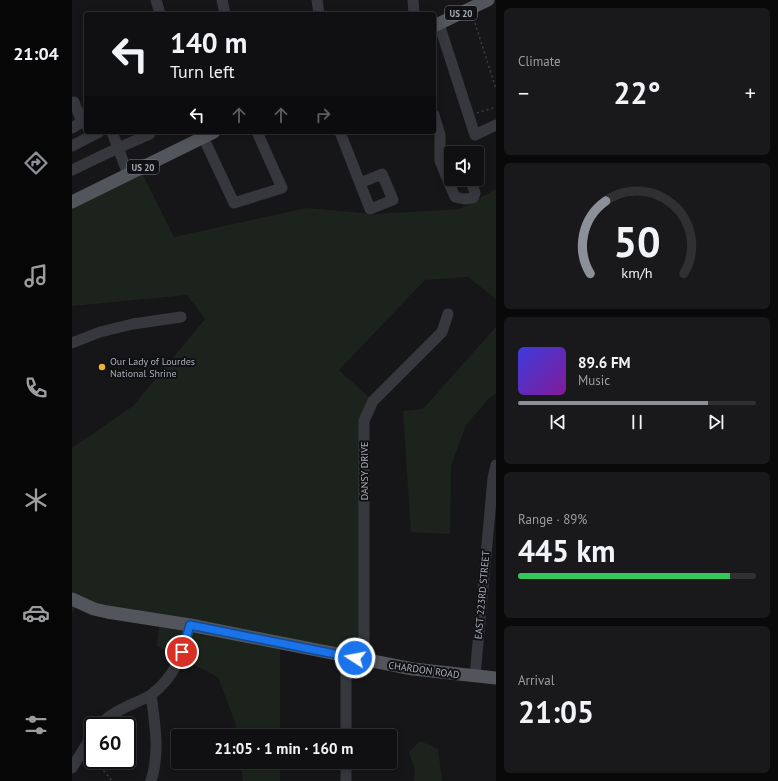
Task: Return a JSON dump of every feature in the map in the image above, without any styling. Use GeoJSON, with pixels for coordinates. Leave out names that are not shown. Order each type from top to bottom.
{"type":"FeatureCollection","features":[{"type":"Feature","properties":{"kind":"main road","name":"US 20"},"geometry":{"type":"LineString","coordinates":[[436,25],[487,0]]}},
{"type":"Feature","properties":{"kind":"main road","name":"US 20"},"geometry":{"type":"LineString","coordinates":[[72,202],[203,135]]}},
{"type":"Feature","properties":{"kind":"main road","name":"CHARDON ROAD"},"geometry":{"type":"LineString","coordinates":[[72,599],[107,612],[190,625],[346,657],[413,669],[496,678]]}},
{"type":"Feature","properties":{"kind":"street"},"geometry":{"type":"LineString","coordinates":[[156,0],[159,12]]}},
{"type":"Feature","properties":{"kind":"street"},"geometry":{"type":"LineString","coordinates":[[222,0],[225,12]]}},
{"type":"Feature","properties":{"kind":"street"},"geometry":{"type":"LineString","coordinates":[[317,0],[319,12]]}},
{"type":"Feature","properties":{"kind":"street"},"geometry":{"type":"LineString","coordinates":[[413,0],[414,12]]}},
{"type":"Feature","properties":{"kind":"street"},"geometry":{"type":"LineString","coordinates":[[436,25],[475,135],[496,125]]}},
{"type":"Feature","properties":{"kind":"street"},"geometry":{"type":"LineString","coordinates":[[72,128],[84,124],[73,100]]}},
{"type":"Feature","properties":{"kind":"street"},"geometry":{"type":"LineString","coordinates":[[436,122],[440,135],[440,161],[444,171]]}},
{"type":"Feature","properties":{"kind":"street"},"geometry":{"type":"LineString","coordinates":[[72,146],[93,134]]}},
{"type":"Feature","properties":{"kind":"street"},"geometry":{"type":"LineString","coordinates":[[113,134],[128,174]]}},
{"type":"Feature","properties":{"kind":"street"},"geometry":{"type":"LineString","coordinates":[[72,170],[150,134]]}},
{"type":"Feature","properties":{"kind":"street"},"geometry":{"type":"LineString","coordinates":[[203,135],[234,203],[282,188],[258,134]]}},
{"type":"Feature","properties":{"kind":"street"},"geometry":{"type":"LineString","coordinates":[[341,134],[360,183]]}},
{"type":"Feature","properties":{"kind":"street"},"geometry":{"type":"LineString","coordinates":[[450,186],[455,197],[464,199],[473,198],[475,193],[472,186]]}},
{"type":"Feature","properties":{"kind":"street","name":"DANSY DRIVE"},"geometry":{"type":"LineString","coordinates":[[364,660],[364,421],[373,401],[442,332],[448,314]]}},
{"type":"Feature","properties":{"kind":"street"},"geometry":{"type":"LineString","coordinates":[[72,343],[100,332],[133,324],[181,317]]}},
{"type":"Feature","properties":{"kind":"street","name":"EAST 223RD STREET"},"geometry":{"type":"LineString","coordinates":[[474,676],[493,478],[496,465]]}},
{"type":"Feature","properties":{"kind":"street"},"geometry":{"type":"LineString","coordinates":[[108,717],[152,695],[166,682],[175,670],[190,625]]}},
{"type":"Feature","properties":{"kind":"street"},"geometry":{"type":"LineString","coordinates":[[346,657],[346,729]]}},
{"type":"Feature","properties":{"kind":"street"},"geometry":{"type":"LineString","coordinates":[[151,781],[156,760],[152,695]]}},
{"type":"Feature","properties":{"kind":"street"},"geometry":{"type":"LineString","coordinates":[[72,778],[74,777],[72,768],[84,751]]}},
{"type":"Feature","properties":{"kind":"street"},"geometry":{"type":"LineString","coordinates":[[346,769],[346,781]]}},
{"type":"Feature","properties":{"kind":"path"},"geometry":{"type":"LineString","coordinates":[[475,23],[496,89]]}},
{"type":"Feature","properties":{"kind":"path"},"geometry":{"type":"LineString","coordinates":[[469,116],[496,108]]}},
{"type":"Feature","properties":{"kind":"path"},"geometry":{"type":"LineString","coordinates":[[99,769],[112,781]]}},
{"type":"Feature","properties":{"kind":"shaded area"},"geometry":{"type":"Polygon","coordinates":[[[140,169],[174,237],[307,208],[375,214],[460,209],[496,189],[496,299],[468,277],[425,280],[339,370],[373,401],[368,410],[364,660],[280,643],[280,729],[237,729],[218,677],[157,646],[160,619],[78,602],[72,614],[72,448],[133,406],[205,319],[187,295],[72,306],[72,202],[140,169]]]}},
{"type":"Feature","properties":{"kind":"shaded area"},"geometry":{"type":"Polygon","coordinates":[[[496,327],[496,394],[489,398],[466,425],[451,466],[450,534],[411,532],[403,411],[423,409],[496,327]]]}},
{"type":"Feature","properties":{"kind":"shaded area"},"geometry":{"type":"Polygon","coordinates":[[[420,741],[438,749],[442,781],[414,781],[415,770],[409,752],[420,741]]]}},
{"type":"Feature","properties":{"kind":"shaded area"},"geometry":{"type":"Polygon","coordinates":[[[241,769],[280,769],[280,781],[243,781],[241,769]]]}},
{"type":"Feature","properties":{"kind":"place","name":"Our Lady of Lourdes National Shrine"},"geometry":{"type":"Point","coordinates":[102,367]}},
{"type":"Feature","properties":{"kind":"route"},"geometry":{"type":"LineString","coordinates":[[182,652],[190,625],[355,658]]}}]}
